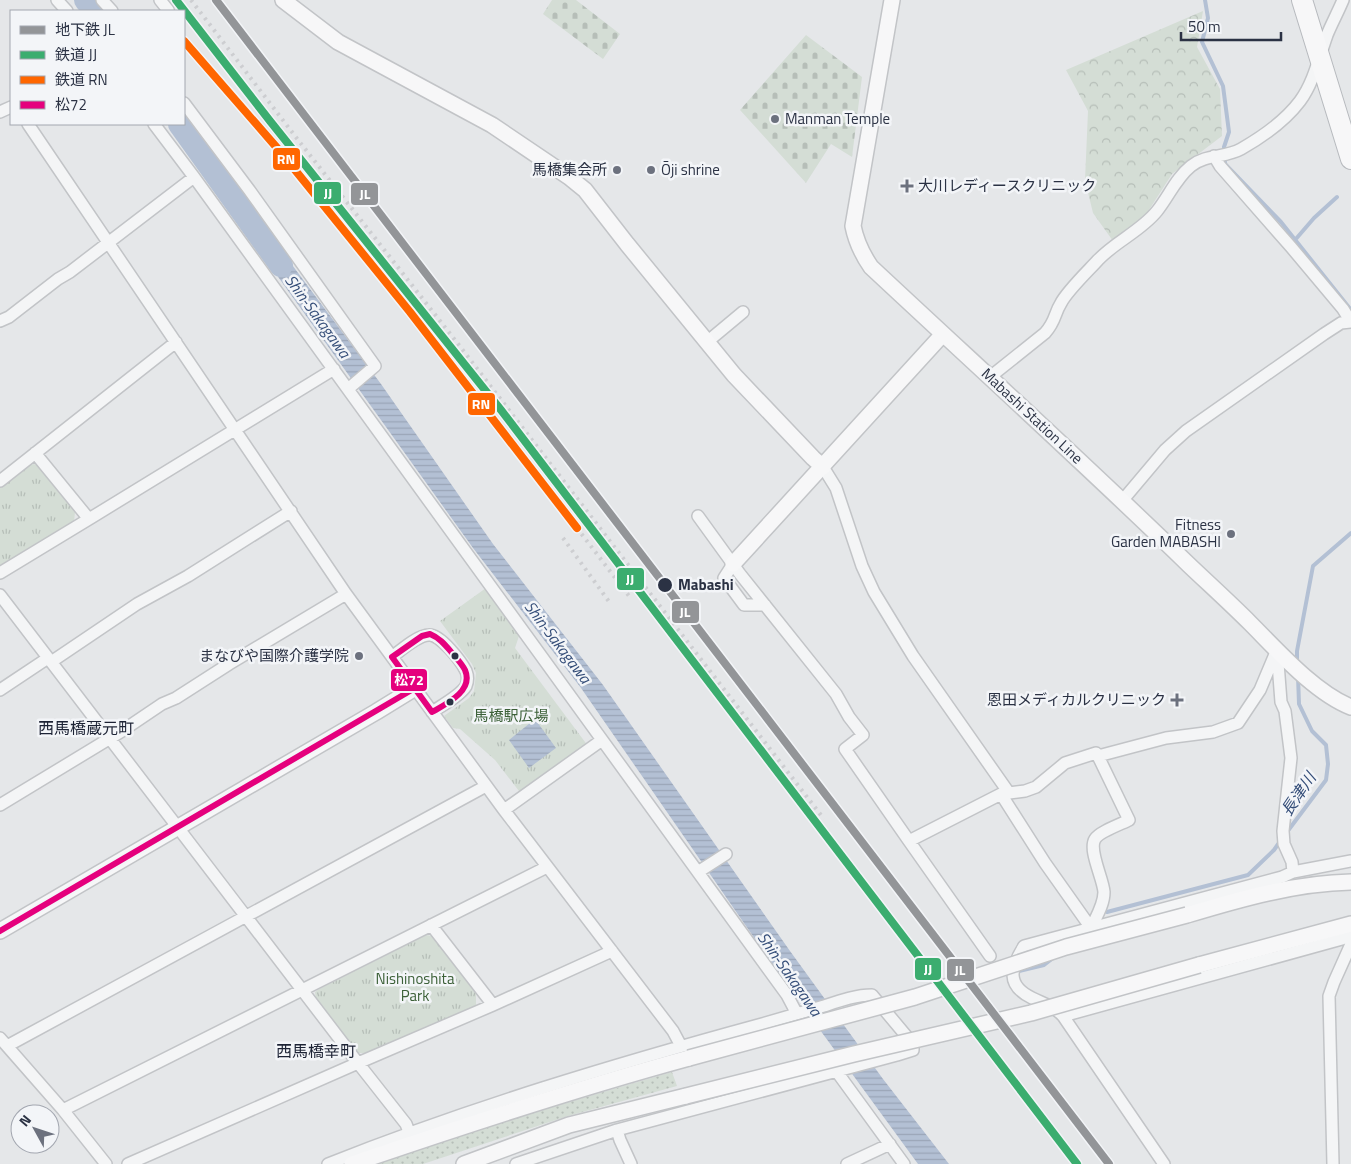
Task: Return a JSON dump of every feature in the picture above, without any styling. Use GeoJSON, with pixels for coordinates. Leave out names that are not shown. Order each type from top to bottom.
{"type":"FeatureCollection","features":[{"type":"Feature","properties":{"kind":"highway"},"geometry":{"type":"LineString","coordinates":[[1302,0],[1351,159]]}},
{"type":"Feature","properties":{"kind":"street"},"geometry":{"type":"LineString","coordinates":[[57,0],[66,10]]}},
{"type":"Feature","properties":{"kind":"street"},"geometry":{"type":"LineString","coordinates":[[102,0],[111,10]]}},
{"type":"Feature","properties":{"kind":"street"},"geometry":{"type":"LineString","coordinates":[[160,0],[168,10]]}},
{"type":"Feature","properties":{"kind":"street"},"geometry":{"type":"LineString","coordinates":[[283,0],[338,42],[492,125],[585,190],[734,375],[823,467],[836,488],[862,566],[882,607],[1005,793],[1045,863],[1091,928]]}},
{"type":"Feature","properties":{"kind":"street","name":"Mabashi Station Line"},"geometry":{"type":"LineString","coordinates":[[892,0],[853,226],[856,240],[864,257],[871,266],[1122,501],[1291,663],[1332,698],[1351,707]]}},
{"type":"Feature","properties":{"kind":"street"},"geometry":{"type":"LineString","coordinates":[[990,377],[1045,333],[1053,324],[1061,303],[1099,258],[1146,223],[1157,211],[1180,177],[1192,165],[1206,158],[1240,150],[1290,114],[1310,84],[1343,0]]}},
{"type":"Feature","properties":{"kind":"street"},"geometry":{"type":"LineString","coordinates":[[185,104],[250,191],[374,366],[348,389]]}},
{"type":"Feature","properties":{"kind":"street"},"geometry":{"type":"LineString","coordinates":[[29,125],[346,594],[486,786],[673,1031],[685,1052]]}},
{"type":"Feature","properties":{"kind":"street"},"geometry":{"type":"LineString","coordinates":[[155,125],[698,872],[786,995],[797,1014]]}},
{"type":"Feature","properties":{"kind":"street"},"geometry":{"type":"LineString","coordinates":[[1122,501],[1165,450],[1186,432],[1324,334],[1341,323],[1351,322],[1343,309],[1220,166],[1221,155]]}},
{"type":"Feature","properties":{"kind":"street"},"geometry":{"type":"LineString","coordinates":[[0,321],[9,317],[194,177]]}},
{"type":"Feature","properties":{"kind":"street"},"geometry":{"type":"LineString","coordinates":[[707,342],[743,312]]}},
{"type":"Feature","properties":{"kind":"street"},"geometry":{"type":"LineString","coordinates":[[765,605],[744,605],[724,578],[733,564],[943,334]]}},
{"type":"Feature","properties":{"kind":"street"},"geometry":{"type":"LineString","coordinates":[[0,481],[176,342]]}},
{"type":"Feature","properties":{"kind":"street"},"geometry":{"type":"LineString","coordinates":[[0,573],[334,369]]}},
{"type":"Feature","properties":{"kind":"street"},"geometry":{"type":"LineString","coordinates":[[35,453],[88,519]]}},
{"type":"Feature","properties":{"kind":"street"},"geometry":{"type":"LineString","coordinates":[[0,690],[291,511]]}},
{"type":"Feature","properties":{"kind":"street"},"geometry":{"type":"LineString","coordinates":[[698,516],[733,564],[836,694],[849,717],[863,735],[845,749],[990,956]]}},
{"type":"Feature","properties":{"kind":"street"},"geometry":{"type":"LineString","coordinates":[[0,805],[162,704],[176,698],[346,594]]}},
{"type":"Feature","properties":{"kind":"street"},"geometry":{"type":"LineString","coordinates":[[0,595],[406,1124],[410,1132]]}},
{"type":"Feature","properties":{"kind":"street"},"geometry":{"type":"LineString","coordinates":[[392,657],[422,636],[430,634],[443,641],[466,671],[468,678],[462,690],[432,712]]}},
{"type":"Feature","properties":{"kind":"street"},"geometry":{"type":"LineString","coordinates":[[1091,928],[1101,907],[1104,894],[1102,879],[1093,848],[1095,839],[1129,820],[1098,756],[1166,738],[1213,732],[1238,723],[1248,711],[1260,690],[1277,650]]}},
{"type":"Feature","properties":{"kind":"street"},"geometry":{"type":"LineString","coordinates":[[1277,650],[1281,702],[1285,711],[1291,758],[1283,831],[1284,844],[1292,862],[1293,872]]}},
{"type":"Feature","properties":{"kind":"street"},"geometry":{"type":"LineString","coordinates":[[0,931],[415,688]]}},
{"type":"Feature","properties":{"kind":"street"},"geometry":{"type":"LineString","coordinates":[[504,810],[602,740]]}},
{"type":"Feature","properties":{"kind":"street"},"geometry":{"type":"LineString","coordinates":[[910,841],[1005,793],[1025,791],[1036,787],[1065,763],[1096,753]]}},
{"type":"Feature","properties":{"kind":"street"},"geometry":{"type":"LineString","coordinates":[[106,1164],[63,1110],[3,1042],[246,916],[486,786]]}},
{"type":"Feature","properties":{"kind":"street"},"geometry":{"type":"LineString","coordinates":[[698,872],[726,854]]}},
{"type":"Feature","properties":{"kind":"street"},"geometry":{"type":"LineString","coordinates":[[1164,1164],[1063,1016],[1050,1005],[1034,999],[1022,991],[1014,982],[1012,969],[1024,946],[1282,877],[1293,872],[1351,861]]}},
{"type":"Feature","properties":{"kind":"street"},"geometry":{"type":"LineString","coordinates":[[63,1110],[548,867]]}},
{"type":"Feature","properties":{"kind":"street"},"geometry":{"type":"LineString","coordinates":[[328,1164],[410,1132],[573,1078],[915,997],[1066,947],[1224,904],[1301,887],[1333,882],[1351,882]]}},
{"type":"Feature","properties":{"kind":"street"},"geometry":{"type":"LineString","coordinates":[[464,1164],[569,1125],[643,1108],[872,1049],[1031,1013],[1351,924]]}},
{"type":"Feature","properties":{"kind":"street"},"geometry":{"type":"LineString","coordinates":[[431,925],[493,1005]]}},
{"type":"Feature","properties":{"kind":"street"},"geometry":{"type":"LineString","coordinates":[[1063,1016],[1342,939],[1351,933]]}},
{"type":"Feature","properties":{"kind":"street"},"geometry":{"type":"LineString","coordinates":[[1333,1164],[1330,996],[1334,982],[1351,944]]}},
{"type":"Feature","properties":{"kind":"street"},"geometry":{"type":"LineString","coordinates":[[128,1164],[612,951]]}},
{"type":"Feature","properties":{"kind":"street"},"geometry":{"type":"LineString","coordinates":[[352,1164],[442,1133],[636,1072],[685,1052],[797,1014],[837,1001],[865,995],[872,996],[913,1044],[913,1050],[880,1060],[617,1130],[516,1164]]}},
{"type":"Feature","properties":{"kind":"street"},"geometry":{"type":"LineString","coordinates":[[837,1072],[904,1164]]}},
{"type":"Feature","properties":{"kind":"street"},"geometry":{"type":"LineString","coordinates":[[617,1130],[631,1164]]}},
{"type":"Feature","properties":{"kind":"street"},"geometry":{"type":"LineString","coordinates":[[847,1164],[890,1144]]}},
{"type":"Feature","properties":{"kind":"green space"},"geometry":{"type":"Polygon","coordinates":[[[552,0],[576,0],[620,34],[603,59],[543,14],[552,0]]]}},
{"type":"Feature","properties":{"kind":"green space"},"geometry":{"type":"Polygon","coordinates":[[[1203,11],[1197,47],[1220,89],[1222,136],[1172,174],[1147,213],[1113,241],[1093,213],[1085,180],[1088,111],[1066,70],[1203,11]]]}},
{"type":"Feature","properties":{"kind":"green space"},"geometry":{"type":"Polygon","coordinates":[[[806,35],[862,77],[852,157],[831,144],[806,183],[740,110],[806,35]]]}},
{"type":"Feature","properties":{"kind":"green space"},"geometry":{"type":"Polygon","coordinates":[[[34,464],[40,467],[75,512],[74,522],[0,567],[0,488],[34,464]]]}},
{"type":"Feature","properties":{"kind":"green space","name":"馬橋駅広場"},"geometry":{"type":"Polygon","coordinates":[[[486,588],[519,636],[515,648],[588,746],[525,792],[519,791],[495,760],[460,729],[453,728],[444,716],[469,698],[474,691],[476,673],[472,664],[440,621],[486,588]]]}},
{"type":"Feature","properties":{"kind":"green space","name":"Nishinoshita Park"},"geometry":{"type":"Polygon","coordinates":[[[426,935],[432,936],[476,994],[476,1007],[367,1053],[357,1053],[316,999],[315,992],[426,935]]]}},
{"type":"Feature","properties":{"kind":"green space"},"geometry":{"type":"Polygon","coordinates":[[[672,1072],[677,1086],[568,1116],[423,1164],[374,1164],[469,1131],[672,1072]]]}},
{"type":"Feature","properties":{"kind":"water"},"geometry":{"type":"Polygon","coordinates":[[[269,234],[381,384],[493,544],[603,685],[790,951],[883,1079],[949,1164],[918,1164],[782,978],[581,688],[473,548],[253,242],[269,234]]]}},
{"type":"Feature","properties":{"kind":"water"},"geometry":{"type":"Polygon","coordinates":[[[535,719],[556,748],[529,768],[509,740],[535,719]]]}},
{"type":"Feature","properties":{"kind":"waterway","name":"Shin-Sakagawa"},"geometry":{"type":"LineString","coordinates":[[86,0],[95,10]]}},
{"type":"Feature","properties":{"kind":"waterway"},"geometry":{"type":"LineString","coordinates":[[1205,0],[1208,18],[1202,42],[1223,86],[1229,132],[1224,147],[1225,164],[1281,222],[1351,310]]}},
{"type":"Feature","properties":{"kind":"waterway","name":"Shin-Sakagawa"},"geometry":{"type":"LineString","coordinates":[[181,125],[281,265]]}},
{"type":"Feature","properties":{"kind":"waterway"},"geometry":{"type":"LineString","coordinates":[[1295,240],[1314,218],[1337,197]]}},
{"type":"Feature","properties":{"kind":"waterway","name":"長津川"},"geometry":{"type":"LineString","coordinates":[[1297,664],[1297,651],[1313,566],[1351,533]]}},
{"type":"Feature","properties":{"kind":"waterway","name":"長津川"},"geometry":{"type":"LineString","coordinates":[[1287,832],[1326,780],[1328,764],[1326,745],[1312,731],[1299,704],[1298,676]]}},
{"type":"Feature","properties":{"kind":"waterway","name":"長津川"},"geometry":{"type":"LineString","coordinates":[[1107,912],[1248,875],[1274,850],[1281,840]]}},
{"type":"Feature","properties":{"kind":"waterway","name":"長津川"},"geometry":{"type":"LineString","coordinates":[[1019,971],[1044,965],[1053,958]]}},
{"type":"Feature","properties":{"kind":"railway"},"geometry":{"type":"LineString","coordinates":[[191,0],[824,819]]}},
{"type":"Feature","properties":{"kind":"railway"},"geometry":{"type":"LineString","coordinates":[[577,528],[629,596]]}},
{"type":"Feature","properties":{"kind":"railway"},"geometry":{"type":"LineString","coordinates":[[563,538],[610,603]]}},
{"type":"Feature","properties":{"kind":"metro line","name":"JL"},"geometry":{"type":"LineString","coordinates":[[216,0],[1109,1164]]}},
{"type":"Feature","properties":{"kind":"rail line","name":"JJ"},"geometry":{"type":"LineString","coordinates":[[176,0],[184,10]]}},
{"type":"Feature","properties":{"kind":"rail line","name":"JJ"},"geometry":{"type":"LineString","coordinates":[[185,12],[501,410],[1077,1164]]}},
{"type":"Feature","properties":{"kind":"rail line","name":"RN"},"geometry":{"type":"LineString","coordinates":[[185,42],[278,149],[410,312],[577,528]]}},
{"type":"Feature","properties":{"kind":"transit line","name":"松72"},"geometry":{"type":"LineString","coordinates":[[430,634],[440,640],[453,654],[464,668],[467,678],[466,684],[457,696],[432,712],[392,657],[422,636],[430,634]]}},
{"type":"Feature","properties":{"kind":"transit line","name":"松72"},"geometry":{"type":"LineString","coordinates":[[0,931],[415,688]]}},
{"type":"Feature","properties":{"kind":"place","name":"Manman Temple"},"geometry":{"type":"Point","coordinates":[775,119]}},
{"type":"Feature","properties":{"kind":"place","name":"馬橋集会所"},"geometry":{"type":"Point","coordinates":[617,170]}},
{"type":"Feature","properties":{"kind":"place","name":"Ōji shrine"},"geometry":{"type":"Point","coordinates":[651,170]}},
{"type":"Feature","properties":{"kind":"place","name":"大川レディースクリニック"},"geometry":{"type":"Point","coordinates":[907,186]}},
{"type":"Feature","properties":{"kind":"place","name":"Fitness Garden MABASHI"},"geometry":{"type":"Point","coordinates":[1231,534]}},
{"type":"Feature","properties":{"kind":"place","name":"Mabashi"},"geometry":{"type":"Point","coordinates":[665,585]}},
{"type":"Feature","properties":{"kind":"place","name":"まなびや国際介護学院"},"geometry":{"type":"Point","coordinates":[359,656]}},
{"type":"Feature","properties":{"kind":"place","name":"恩田メディカルクリニック"},"geometry":{"type":"Point","coordinates":[1177,700]}},
{"type":"Feature","properties":{"kind":"district","name":"西馬橋蔵元町"},"geometry":{"type":"Point","coordinates":[86,728]}},
{"type":"Feature","properties":{"kind":"district","name":"西馬橋幸町"},"geometry":{"type":"Point","coordinates":[316,1051]}}]}
